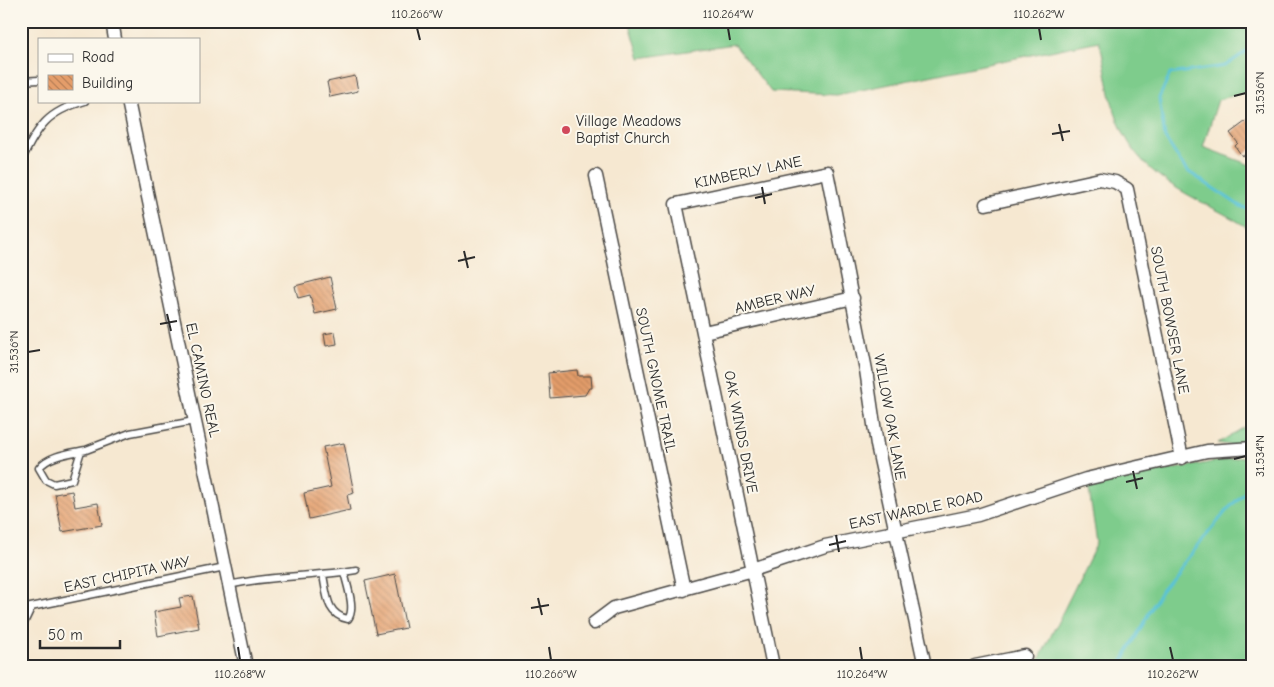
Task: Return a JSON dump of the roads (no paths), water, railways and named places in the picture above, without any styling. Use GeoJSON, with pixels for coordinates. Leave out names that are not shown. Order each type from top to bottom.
{"type":"FeatureCollection","features":[{"type":"Feature","properties":{"kind":"street"},"geometry":{"type":"LineString","coordinates":[[112,21],[115,38]]}},
{"type":"Feature","properties":{"kind":"street","name":"EL CAMINO REAL"},"geometry":{"type":"LineString","coordinates":[[128,102],[246,666]]}},
{"type":"Feature","properties":{"kind":"street","name":"KIMBERLY LANE"},"geometry":{"type":"LineString","coordinates":[[676,204],[827,172]]}},
{"type":"Feature","properties":{"kind":"street","name":"WILLOW OAK LANE"},"geometry":{"type":"LineString","coordinates":[[827,172],[866,370],[876,445],[925,666]]}},
{"type":"Feature","properties":{"kind":"street","name":"SOUTH GNOME TRAIL"},"geometry":{"type":"LineString","coordinates":[[596,176],[684,590]]}},
{"type":"Feature","properties":{"kind":"street","name":"SOUTH BOWSER LANE"},"geometry":{"type":"LineString","coordinates":[[986,204],[1100,179],[1115,182],[1127,189],[1182,458]]}},
{"type":"Feature","properties":{"kind":"street","name":"OAK WINDS DRIVE"},"geometry":{"type":"LineString","coordinates":[[676,204],[773,666]]}},
{"type":"Feature","properties":{"kind":"street","name":"AMBER WAY"},"geometry":{"type":"LineString","coordinates":[[704,332],[853,298]]}},
{"type":"Feature","properties":{"kind":"street","name":"EAST WARDLE ROAD"},"geometry":{"type":"LineString","coordinates":[[594,624],[614,608],[753,570],[825,546],[978,514],[1086,478],[1207,451],[1253,448]]}},
{"type":"Feature","properties":{"kind":"street"},"geometry":{"type":"LineString","coordinates":[[975,666],[1025,656]]}},
{"type":"Feature","properties":{"kind":"lane"},"geometry":{"type":"LineString","coordinates":[[21,81],[38,80]]}},
{"type":"Feature","properties":{"kind":"lane"},"geometry":{"type":"LineString","coordinates":[[21,161],[38,129],[50,115],[82,102]]}},
{"type":"Feature","properties":{"kind":"lane"},"geometry":{"type":"LineString","coordinates":[[81,451],[72,480],[54,484],[42,475],[40,468],[43,462],[81,451],[130,433],[194,421]]}},
{"type":"Feature","properties":{"kind":"lane","name":"EAST CHIPITA WAY"},"geometry":{"type":"LineString","coordinates":[[21,610],[225,567]]}},
{"type":"Feature","properties":{"kind":"lane"},"geometry":{"type":"LineString","coordinates":[[229,585],[269,577],[323,575],[356,570]]}},
{"type":"Feature","properties":{"kind":"lane"},"geometry":{"type":"LineString","coordinates":[[323,575],[329,607],[339,618],[348,620],[351,615],[351,609],[344,572]]}},
{"type":"Feature","properties":{"kind":"lane"},"geometry":{"type":"LineString","coordinates":[[21,629],[33,607]]}},
{"type":"Feature","properties":{"kind":"waterway"},"geometry":{"type":"LineString","coordinates":[[1253,47],[1225,66],[1170,74],[1159,98],[1165,138],[1186,170],[1240,206],[1253,211]]}},
{"type":"Feature","properties":{"kind":"waterway"},"geometry":{"type":"LineString","coordinates":[[1120,666],[1161,591],[1227,510],[1253,484]]}},
{"type":"Feature","properties":{"kind":"place","name":"Village Meadows Baptist Church"},"geometry":{"type":"Point","coordinates":[566,130]}}]}
